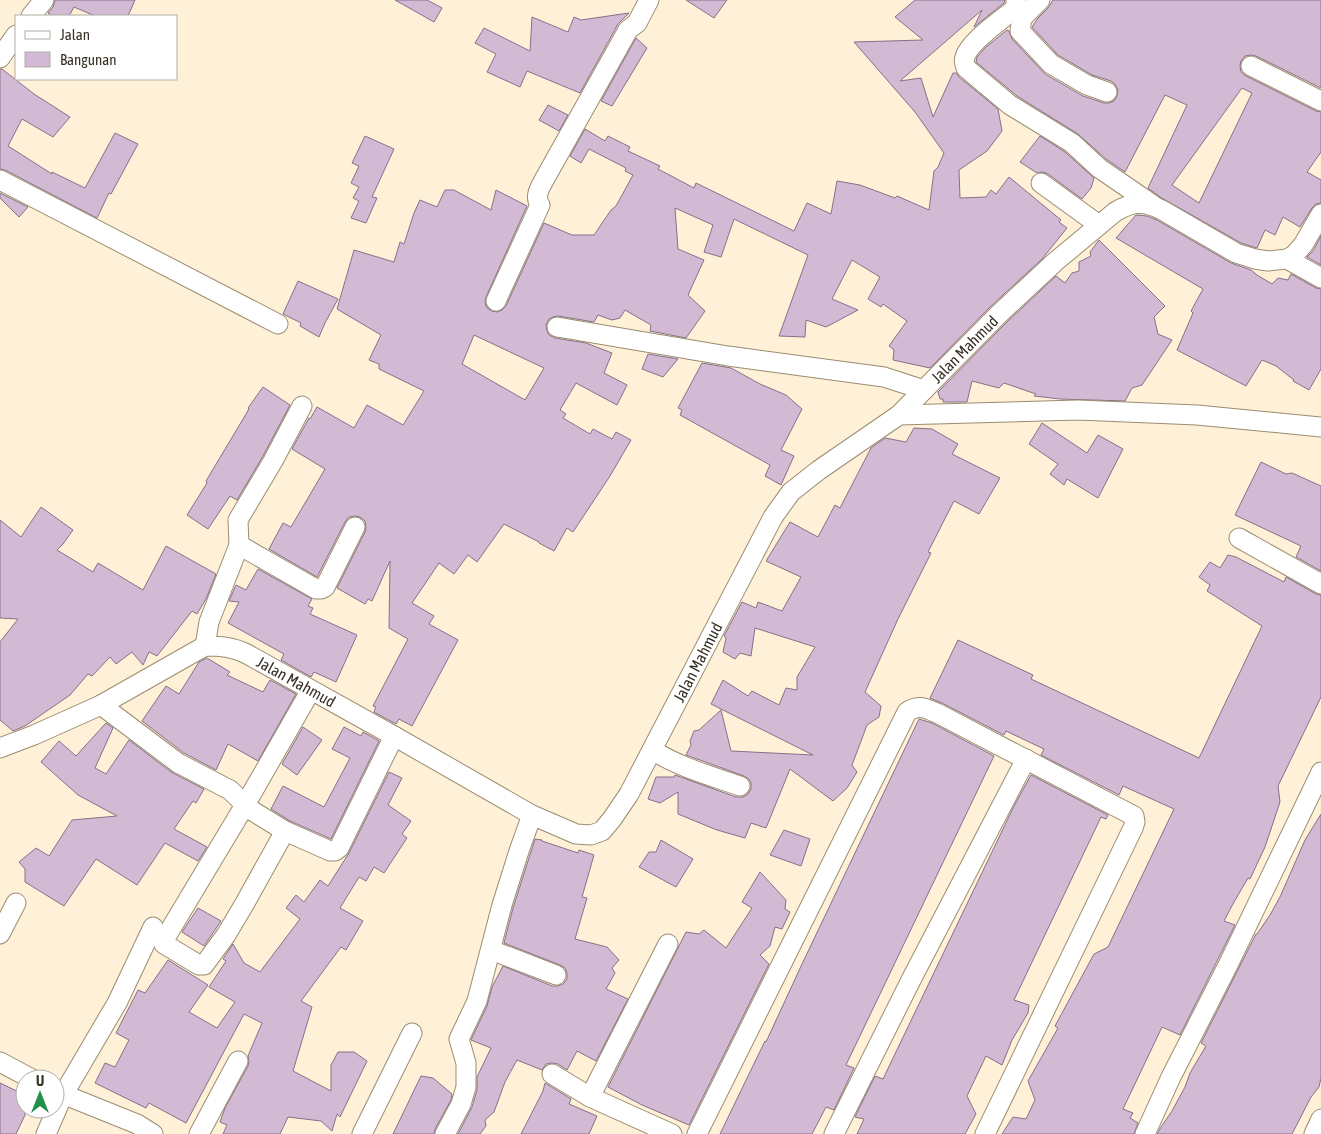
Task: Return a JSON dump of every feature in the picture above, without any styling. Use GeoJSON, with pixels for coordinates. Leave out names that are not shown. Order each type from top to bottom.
{"type":"FeatureCollection","features":[{"type":"Feature","properties":{"kind":"street"},"geometry":{"type":"LineString","coordinates":[[32,15],[44,0]]}},
{"type":"Feature","properties":{"kind":"street"},"geometry":{"type":"LineString","coordinates":[[496,301],[540,205],[537,198],[541,186],[628,30],[637,22],[649,0]]}},
{"type":"Feature","properties":{"kind":"street"},"geometry":{"type":"LineString","coordinates":[[1016,0],[1017,6],[970,46],[964,61],[966,68],[1010,105],[1072,143],[1099,168],[1155,206]]}},
{"type":"Feature","properties":{"kind":"street"},"geometry":{"type":"LineString","coordinates":[[1040,0],[1022,18],[1020,31],[1051,64],[1087,85],[1107,92]]}},
{"type":"Feature","properties":{"kind":"street"},"geometry":{"type":"LineString","coordinates":[[0,58],[15,36]]}},
{"type":"Feature","properties":{"kind":"street"},"geometry":{"type":"LineString","coordinates":[[1251,66],[1321,101]]}},
{"type":"Feature","properties":{"kind":"street"},"geometry":{"type":"LineString","coordinates":[[0,180],[278,324]]}},
{"type":"Feature","properties":{"kind":"street"},"geometry":{"type":"LineString","coordinates":[[1041,183],[1099,225]]}},
{"type":"Feature","properties":{"kind":"street","name":"Jalan Mahmud"},"geometry":{"type":"LineString","coordinates":[[205,646],[223,646],[238,650],[394,736],[532,816],[576,834],[591,835],[602,831],[629,794],[777,510],[791,492],[819,470],[899,416],[1006,308],[1056,261],[1099,225],[1126,206],[1140,203],[1155,206],[1236,253],[1268,261],[1287,259]]}},
{"type":"Feature","properties":{"kind":"street"},"geometry":{"type":"LineString","coordinates":[[1287,259],[1294,255],[1303,245],[1321,214]]}},
{"type":"Feature","properties":{"kind":"street"},"geometry":{"type":"LineString","coordinates":[[1287,259],[1321,278]]}},
{"type":"Feature","properties":{"kind":"street"},"geometry":{"type":"LineString","coordinates":[[557,327],[728,356],[884,377],[924,390]]}},
{"type":"Feature","properties":{"kind":"street"},"geometry":{"type":"LineString","coordinates":[[0,748],[101,705],[205,646],[209,622],[240,545],[238,520],[273,461],[302,406]]}},
{"type":"Feature","properties":{"kind":"street"},"geometry":{"type":"LineString","coordinates":[[899,416],[1078,410],[1197,415],[1321,427]]}},
{"type":"Feature","properties":{"kind":"street"},"geometry":{"type":"LineString","coordinates":[[240,545],[316,589],[321,589],[325,587],[355,527]]}},
{"type":"Feature","properties":{"kind":"street"},"geometry":{"type":"LineString","coordinates":[[1239,538],[1321,584]]}},
{"type":"Feature","properties":{"kind":"street"},"geometry":{"type":"LineString","coordinates":[[285,832],[226,935],[204,965],[199,965],[164,944],[164,940],[311,690]]}},
{"type":"Feature","properties":{"kind":"street"},"geometry":{"type":"LineString","coordinates":[[101,705],[178,763],[230,790],[251,810],[285,832],[330,851],[335,851],[339,848],[394,736]]}},
{"type":"Feature","properties":{"kind":"street"},"geometry":{"type":"LineString","coordinates":[[698,1134],[907,712],[913,708],[920,707],[931,710],[1134,816],[1135,822],[986,1134]]}},
{"type":"Feature","properties":{"kind":"street"},"geometry":{"type":"LineString","coordinates":[[652,750],[684,766],[740,786]]}},
{"type":"Feature","properties":{"kind":"street"},"geometry":{"type":"LineString","coordinates":[[834,1134],[912,978],[1026,759]]}},
{"type":"Feature","properties":{"kind":"street"},"geometry":{"type":"LineString","coordinates":[[1146,1134],[1321,772]]}},
{"type":"Feature","properties":{"kind":"street"},"geometry":{"type":"LineString","coordinates":[[445,1134],[461,1104],[466,1087],[466,1063],[459,1039],[477,1001],[502,905],[532,816]]}},
{"type":"Feature","properties":{"kind":"street"},"geometry":{"type":"LineString","coordinates":[[0,934],[16,903]]}},
{"type":"Feature","properties":{"kind":"street"},"geometry":{"type":"LineString","coordinates":[[65,1084],[117,1003],[153,927]]}},
{"type":"Feature","properties":{"kind":"street"},"geometry":{"type":"LineString","coordinates":[[590,1097],[668,944]]}},
{"type":"Feature","properties":{"kind":"street"},"geometry":{"type":"LineString","coordinates":[[491,950],[556,975]]}},
{"type":"Feature","properties":{"kind":"street"},"geometry":{"type":"LineString","coordinates":[[362,1134],[412,1033]]}},
{"type":"Feature","properties":{"kind":"street"},"geometry":{"type":"LineString","coordinates":[[199,1134],[238,1061]]}},
{"type":"Feature","properties":{"kind":"street"},"geometry":{"type":"LineString","coordinates":[[0,1062],[15,1070]]}},
{"type":"Feature","properties":{"kind":"street"},"geometry":{"type":"LineString","coordinates":[[552,1074],[590,1097],[672,1134]]}},
{"type":"Feature","properties":{"kind":"street"},"geometry":{"type":"LineString","coordinates":[[65,1095],[137,1124],[153,1134]]}},
{"type":"Feature","properties":{"kind":"street"},"geometry":{"type":"LineString","coordinates":[[46,1134],[51,1119]]}},
{"type":"Feature","properties":{"kind":"street"},"geometry":{"type":"LineString","coordinates":[[1314,1134],[1321,1119]]}},
{"type":"Feature","properties":{"kind":"building"},"geometry":{"type":"Polygon","coordinates":[[[55,0],[135,0],[128,15],[93,15],[74,7],[70,15],[51,15],[48,13],[53,7],[55,0]]]}},
{"type":"Feature","properties":{"kind":"building"},"geometry":{"type":"Polygon","coordinates":[[[395,0],[427,0],[442,8],[434,22],[395,0]]]}},
{"type":"Feature","properties":{"kind":"building"},"geometry":{"type":"Polygon","coordinates":[[[686,0],[727,0],[714,18],[686,0]]]}},
{"type":"Feature","properties":{"kind":"building"},"geometry":{"type":"Polygon","coordinates":[[[915,0],[1005,0],[1004,3],[974,27],[982,10],[900,81],[921,78],[933,117],[953,73],[956,73],[998,109],[1002,131],[987,151],[959,170],[960,198],[986,197],[991,190],[996,194],[1009,177],[1061,220],[1059,222],[1067,228],[1042,259],[991,306],[930,368],[893,360],[894,350],[889,346],[907,321],[883,304],[881,307],[868,299],[880,277],[852,260],[832,299],[858,310],[826,327],[806,320],[805,337],[779,336],[808,255],[734,219],[721,257],[704,252],[713,225],[675,208],[678,249],[704,260],[688,295],[705,311],[686,338],[650,331],[651,325],[625,310],[620,318],[612,320],[598,315],[594,322],[558,316],[549,319],[546,325],[549,335],[555,338],[586,343],[612,353],[604,373],[627,385],[617,405],[576,383],[560,410],[566,414],[563,418],[590,434],[593,429],[612,439],[616,432],[631,440],[610,476],[573,532],[567,528],[554,551],[504,524],[477,562],[468,555],[454,574],[439,563],[412,603],[434,616],[429,624],[458,640],[412,726],[399,719],[396,724],[374,712],[376,707],[373,706],[408,639],[389,628],[390,561],[372,601],[368,599],[365,604],[337,588],[365,532],[365,521],[360,517],[349,517],[317,577],[269,549],[283,523],[291,527],[325,469],[292,449],[317,407],[354,428],[367,405],[403,425],[424,391],[379,369],[379,364],[369,360],[381,335],[337,309],[354,250],[394,262],[400,242],[404,244],[420,200],[437,207],[445,190],[454,190],[491,210],[496,190],[527,206],[486,297],[485,303],[487,308],[497,312],[502,310],[506,306],[544,223],[572,235],[594,235],[611,210],[616,206],[633,175],[625,171],[626,168],[589,149],[581,163],[570,156],[585,129],[605,141],[608,136],[630,147],[628,151],[660,166],[658,169],[694,188],[696,183],[794,231],[807,203],[831,214],[837,181],[860,185],[895,198],[897,196],[929,210],[934,171],[938,167],[944,153],[915,112],[854,42],[923,40],[895,17],[915,0]],[[474,335],[462,364],[525,400],[544,368],[474,335]]]}},
{"type":"Feature","properties":{"kind":"building"},"geometry":{"type":"Polygon","coordinates":[[[1053,0],[1321,0],[1321,88],[1256,56],[1245,56],[1240,66],[1241,72],[1246,76],[1321,112],[1321,152],[1307,172],[1321,180],[1321,203],[1316,204],[1312,208],[1300,227],[1283,217],[1275,235],[1265,230],[1257,248],[1241,243],[1160,197],[1148,188],[1187,105],[1165,95],[1125,172],[1106,159],[1078,134],[1017,96],[976,62],[977,57],[986,47],[1007,30],[1012,39],[1045,74],[1083,96],[1104,103],[1114,101],[1118,90],[1115,84],[1092,75],[1058,55],[1032,27],[1053,0]],[[1242,88],[1172,185],[1199,203],[1252,93],[1242,88]]]}},
{"type":"Feature","properties":{"kind":"building"},"geometry":{"type":"Polygon","coordinates":[[[629,13],[618,24],[580,93],[527,71],[520,87],[487,72],[496,54],[475,43],[484,28],[530,51],[532,17],[568,32],[574,17],[581,20],[629,13]]]}},
{"type":"Feature","properties":{"kind":"building"},"geometry":{"type":"Polygon","coordinates":[[[636,38],[647,48],[612,106],[601,101],[636,38]]]}},
{"type":"Feature","properties":{"kind":"building"},"geometry":{"type":"Polygon","coordinates":[[[0,69],[70,117],[53,137],[22,119],[8,146],[52,174],[52,172],[85,188],[115,133],[138,144],[111,194],[109,193],[97,218],[0,169],[0,69]]]}},
{"type":"Feature","properties":{"kind":"building"},"geometry":{"type":"Polygon","coordinates":[[[548,105],[568,115],[559,131],[539,120],[548,105]]]}},
{"type":"Feature","properties":{"kind":"building"},"geometry":{"type":"Polygon","coordinates":[[[365,136],[394,149],[372,197],[377,198],[366,223],[351,218],[359,201],[353,198],[359,187],[351,183],[359,166],[352,163],[365,136]]]}},
{"type":"Feature","properties":{"kind":"building"},"geometry":{"type":"Polygon","coordinates":[[[1040,136],[1065,152],[1094,178],[1091,188],[1082,199],[1048,174],[1043,172],[1037,173],[1020,162],[1040,136]]]}},
{"type":"Feature","properties":{"kind":"building"},"geometry":{"type":"Polygon","coordinates":[[[0,193],[28,207],[19,217],[0,198],[0,193]]]}},
{"type":"Feature","properties":{"kind":"building"},"geometry":{"type":"Polygon","coordinates":[[[1136,215],[1147,216],[1157,220],[1231,263],[1251,270],[1272,284],[1278,278],[1288,280],[1291,274],[1321,289],[1321,369],[1309,390],[1293,381],[1276,366],[1262,360],[1246,386],[1177,350],[1193,313],[1191,311],[1203,289],[1116,238],[1136,215]]]}},
{"type":"Feature","properties":{"kind":"building"},"geometry":{"type":"Polygon","coordinates":[[[1321,236],[1321,265],[1307,257],[1313,251],[1321,236]]]}},
{"type":"Feature","properties":{"kind":"building"},"geometry":{"type":"Polygon","coordinates":[[[1099,240],[1165,306],[1154,317],[1158,334],[1172,340],[1142,385],[1132,388],[1125,401],[1060,399],[1034,396],[1036,394],[1004,383],[999,388],[972,381],[967,402],[943,402],[938,392],[1007,322],[1056,276],[1065,283],[1072,273],[1079,271],[1079,262],[1091,256],[1090,252],[1099,240]]]}},
{"type":"Feature","properties":{"kind":"building"},"geometry":{"type":"Polygon","coordinates":[[[298,281],[338,299],[319,337],[300,326],[301,323],[283,314],[298,281]]]}},
{"type":"Feature","properties":{"kind":"building"},"geometry":{"type":"Polygon","coordinates":[[[648,354],[678,359],[663,377],[642,369],[648,354]]]}},
{"type":"Feature","properties":{"kind":"building"},"geometry":{"type":"Polygon","coordinates":[[[702,363],[731,368],[760,384],[786,395],[802,409],[781,450],[794,456],[781,485],[765,476],[770,465],[680,415],[682,410],[678,408],[702,363]]]}},
{"type":"Feature","properties":{"kind":"building"},"geometry":{"type":"Polygon","coordinates":[[[263,387],[290,405],[237,500],[230,496],[208,529],[187,515],[207,483],[206,481],[248,408],[263,387]]]}},
{"type":"Feature","properties":{"kind":"building"},"geometry":{"type":"Polygon","coordinates":[[[1042,423],[1087,453],[1098,435],[1123,449],[1098,498],[1067,479],[1064,485],[1050,474],[1058,464],[1029,444],[1042,423]]]}},
{"type":"Feature","properties":{"kind":"building"},"geometry":{"type":"Polygon","coordinates":[[[914,428],[932,429],[958,444],[952,454],[1000,478],[979,514],[954,501],[928,552],[931,553],[898,619],[865,692],[881,706],[879,717],[867,725],[852,765],[857,772],[847,788],[833,801],[790,769],[766,828],[751,823],[745,838],[717,830],[678,814],[678,792],[660,803],[648,799],[656,777],[674,777],[675,775],[736,797],[743,797],[748,794],[751,789],[749,779],[686,755],[691,745],[690,741],[694,731],[699,730],[721,710],[731,751],[813,755],[711,704],[723,680],[748,696],[752,691],[779,705],[786,688],[797,690],[797,677],[815,647],[755,628],[751,656],[740,653],[735,659],[723,652],[726,638],[724,636],[742,602],[756,608],[758,602],[782,611],[801,577],[766,561],[790,522],[818,537],[835,505],[840,508],[871,448],[885,438],[906,442],[914,428]]]}},
{"type":"Feature","properties":{"kind":"building"},"geometry":{"type":"Polygon","coordinates":[[[1261,462],[1286,474],[1292,473],[1321,486],[1321,571],[1296,557],[1301,546],[1235,515],[1261,462]]]}},
{"type":"Feature","properties":{"kind":"building"},"geometry":{"type":"Polygon","coordinates":[[[41,507],[73,530],[57,550],[93,572],[98,563],[143,590],[166,546],[216,574],[206,599],[197,614],[192,611],[157,656],[149,652],[143,665],[132,652],[116,664],[110,657],[92,676],[88,674],[70,695],[25,726],[13,731],[0,720],[0,642],[18,619],[0,618],[0,520],[21,537],[41,507]]]}},
{"type":"Feature","properties":{"kind":"building"},"geometry":{"type":"Polygon","coordinates":[[[1228,555],[1236,557],[1284,582],[1286,577],[1321,595],[1321,697],[1278,786],[1280,802],[1265,847],[1250,879],[1248,878],[1224,921],[1235,925],[1180,1035],[1162,1027],[1123,1109],[1133,1113],[1130,1118],[1138,1123],[1134,1134],[1002,1134],[1013,1117],[1026,1119],[1035,1100],[1028,1081],[1058,1028],[1055,1026],[1094,954],[1108,947],[1174,809],[1123,786],[1119,795],[1041,755],[1044,749],[1006,731],[1004,735],[930,698],[958,640],[1033,675],[1031,679],[1199,758],[1262,626],[1207,591],[1210,585],[1199,577],[1210,562],[1220,568],[1228,555]]]}},
{"type":"Feature","properties":{"kind":"building"},"geometry":{"type":"Polygon","coordinates":[[[258,569],[312,599],[308,606],[313,608],[310,614],[357,635],[336,682],[314,672],[311,677],[281,660],[284,654],[228,623],[239,602],[229,601],[236,585],[246,590],[258,569]]]}},
{"type":"Feature","properties":{"kind":"building"},"geometry":{"type":"Polygon","coordinates":[[[207,658],[230,672],[227,675],[263,692],[270,680],[296,694],[258,761],[228,744],[216,770],[184,753],[142,721],[166,686],[179,694],[199,662],[207,658]]]}},
{"type":"Feature","properties":{"kind":"building"},"geometry":{"type":"Polygon","coordinates":[[[919,719],[932,723],[994,756],[846,1065],[854,1068],[834,1110],[826,1107],[812,1134],[720,1134],[766,1042],[919,719]]]}},
{"type":"Feature","properties":{"kind":"building"},"geometry":{"type":"Polygon","coordinates":[[[106,723],[113,728],[95,768],[106,774],[129,740],[171,772],[204,789],[196,803],[193,801],[174,829],[207,847],[198,861],[165,843],[137,885],[96,859],[64,906],[25,882],[25,869],[19,862],[36,848],[49,856],[72,820],[117,816],[78,795],[41,762],[59,741],[76,756],[106,723]]]}},
{"type":"Feature","properties":{"kind":"building"},"geometry":{"type":"Polygon","coordinates":[[[303,727],[322,740],[297,775],[282,764],[303,727]]]}},
{"type":"Feature","properties":{"kind":"building"},"geometry":{"type":"Polygon","coordinates":[[[344,727],[361,736],[363,732],[379,741],[331,839],[290,821],[271,809],[283,786],[324,807],[350,758],[332,749],[344,727]]]}},
{"type":"Feature","properties":{"kind":"building"},"geometry":{"type":"Polygon","coordinates":[[[389,772],[402,778],[388,805],[411,821],[402,834],[407,838],[384,873],[374,867],[366,881],[359,877],[340,908],[363,921],[346,950],[341,947],[301,1001],[312,1007],[293,1071],[331,1091],[331,1065],[338,1052],[354,1052],[367,1061],[340,1117],[337,1114],[332,1131],[321,1121],[288,1117],[280,1134],[223,1134],[227,1125],[220,1122],[225,1108],[248,1066],[248,1056],[262,1023],[244,1014],[186,1123],[149,1103],[146,1108],[95,1083],[105,1063],[115,1067],[129,1040],[116,1033],[138,990],[145,993],[168,960],[208,985],[189,1012],[217,1028],[235,1002],[209,987],[226,961],[223,959],[233,944],[244,963],[260,972],[300,919],[286,908],[296,895],[304,902],[320,880],[328,886],[349,853],[389,772]]]}},
{"type":"Feature","properties":{"kind":"building"},"geometry":{"type":"Polygon","coordinates":[[[1031,775],[1108,815],[1106,819],[1101,817],[1014,1000],[1029,1005],[1028,1013],[1012,1040],[1002,1065],[986,1056],[967,1096],[976,1114],[965,1134],[857,1134],[864,1119],[855,1117],[875,1076],[883,1079],[1014,806],[1031,775]]]}},
{"type":"Feature","properties":{"kind":"building"},"geometry":{"type":"Polygon","coordinates":[[[1321,814],[1321,1078],[1319,1087],[1311,1097],[1292,1134],[1157,1134],[1185,1087],[1190,1073],[1206,1046],[1201,1043],[1256,934],[1280,897],[1305,840],[1321,814]]]}},
{"type":"Feature","properties":{"kind":"building"},"geometry":{"type":"Polygon","coordinates":[[[784,830],[810,839],[801,866],[770,855],[784,830]]]}},
{"type":"Feature","properties":{"kind":"building"},"geometry":{"type":"Polygon","coordinates":[[[535,839],[578,853],[579,850],[594,855],[582,897],[587,898],[575,939],[607,947],[619,960],[612,968],[615,973],[606,989],[628,999],[596,1061],[577,1051],[567,1070],[558,1064],[552,1063],[546,1064],[542,1070],[517,1060],[505,1082],[494,1112],[485,1120],[486,1126],[480,1134],[458,1134],[472,1107],[477,1090],[477,1077],[491,1048],[471,1040],[487,1006],[492,987],[503,966],[552,986],[563,984],[567,979],[565,968],[560,965],[504,943],[535,839]]]}},
{"type":"Feature","properties":{"kind":"building"},"geometry":{"type":"Polygon","coordinates":[[[661,840],[693,859],[676,887],[639,867],[649,852],[656,852],[661,840]]]}},
{"type":"Feature","properties":{"kind":"building"},"geometry":{"type":"Polygon","coordinates":[[[760,872],[786,900],[785,909],[790,912],[782,929],[775,927],[770,946],[760,955],[769,964],[689,1125],[642,1105],[608,1087],[686,932],[699,934],[704,930],[726,948],[752,908],[742,902],[760,872]]]}},
{"type":"Feature","properties":{"kind":"building"},"geometry":{"type":"Polygon","coordinates":[[[198,908],[221,921],[204,946],[182,932],[198,908]]]}},
{"type":"Feature","properties":{"kind":"building"},"geometry":{"type":"Polygon","coordinates":[[[421,1076],[433,1078],[452,1094],[451,1100],[434,1134],[393,1134],[421,1076]]]}},
{"type":"Feature","properties":{"kind":"building"},"geometry":{"type":"Polygon","coordinates":[[[0,1083],[15,1090],[15,1119],[23,1119],[16,1134],[0,1134],[0,1083]]]}},
{"type":"Feature","properties":{"kind":"building"},"geometry":{"type":"Polygon","coordinates":[[[545,1083],[571,1099],[569,1104],[597,1116],[589,1134],[521,1134],[543,1091],[545,1083]]]}}]}
